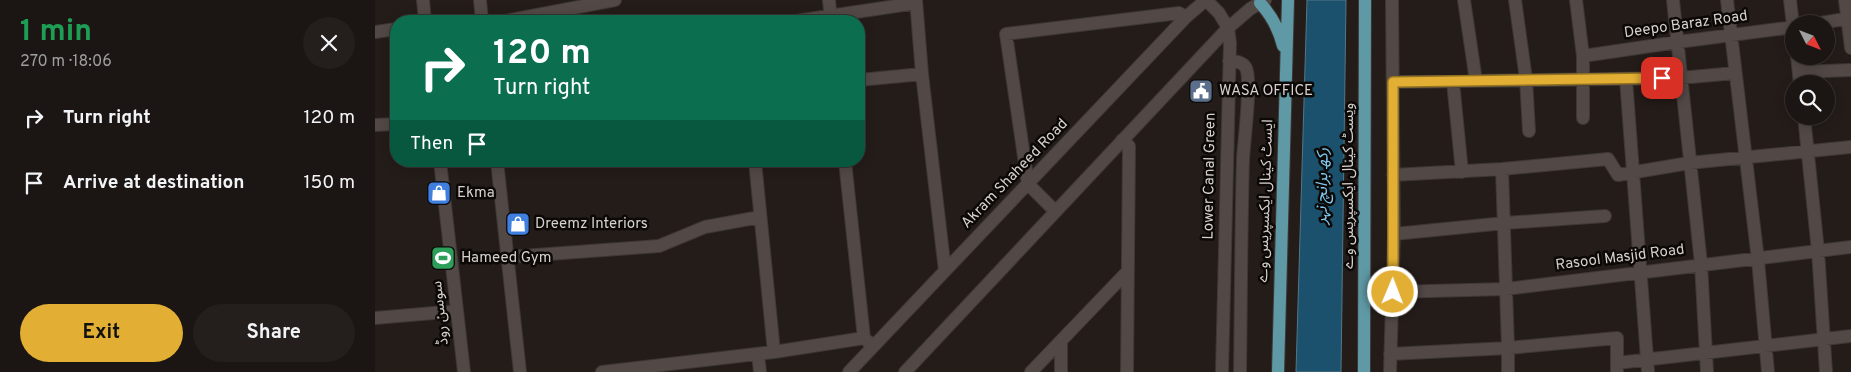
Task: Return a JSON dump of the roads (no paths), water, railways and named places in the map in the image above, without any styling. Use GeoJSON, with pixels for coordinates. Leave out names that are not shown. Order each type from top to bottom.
{"type":"FeatureCollection","features":[{"type":"Feature","properties":{"kind":"main road","name":"ایسٹ کینال ایکسپریس وے"},"geometry":{"type":"LineString","coordinates":[[1278,372],[1288,0]]}},
{"type":"Feature","properties":{"kind":"main road","name":"ویسٹ کینال ایکسپریس وے"},"geometry":{"type":"LineString","coordinates":[[1364,372],[1365,0]]}},
{"type":"Feature","properties":{"kind":"main road"},"geometry":{"type":"LineString","coordinates":[[1262,1],[1280,32],[1286,54],[1286,86]]}},
{"type":"Feature","properties":{"kind":"street"},"geometry":{"type":"LineString","coordinates":[[423,0],[424,15]]}},
{"type":"Feature","properties":{"kind":"street"},"geometry":{"type":"LineString","coordinates":[[480,0],[481,15]]}},
{"type":"Feature","properties":{"kind":"street"},"geometry":{"type":"LineString","coordinates":[[536,15],[615,0]]}},
{"type":"Feature","properties":{"kind":"street"},"geometry":{"type":"LineString","coordinates":[[829,0],[831,15]]}},
{"type":"Feature","properties":{"kind":"street"},"geometry":{"type":"LineString","coordinates":[[1206,0],[1219,13],[1228,28]]}},
{"type":"Feature","properties":{"kind":"street","name":"Akram Shaheed Road"},"geometry":{"type":"LineString","coordinates":[[849,372],[868,342],[945,271],[1186,17],[1206,0]]}},
{"type":"Feature","properties":{"kind":"street"},"geometry":{"type":"LineString","coordinates":[[1390,372],[1393,292],[1392,0]]}},
{"type":"Feature","properties":{"kind":"street"},"geometry":{"type":"LineString","coordinates":[[1465,0],[1476,81]]}},
{"type":"Feature","properties":{"kind":"street"},"geometry":{"type":"LineString","coordinates":[[1515,0],[1526,80],[1529,131]]}},
{"type":"Feature","properties":{"kind":"street"},"geometry":{"type":"LineString","coordinates":[[1576,0],[1583,56],[1583,118]]}},
{"type":"Feature","properties":{"kind":"street"},"geometry":{"type":"LineString","coordinates":[[1673,0],[1701,264],[1707,372]]}},
{"type":"Feature","properties":{"kind":"street"},"geometry":{"type":"LineString","coordinates":[[1727,0],[1758,260],[1765,347],[1769,372]]}},
{"type":"Feature","properties":{"kind":"street"},"geometry":{"type":"LineString","coordinates":[[1790,0],[1792,15]]}},
{"type":"Feature","properties":{"kind":"street"},"geometry":{"type":"LineString","coordinates":[[1845,0],[1849,18],[1851,48]]}},
{"type":"Feature","properties":{"kind":"street"},"geometry":{"type":"LineString","coordinates":[[850,15],[916,1],[922,74],[945,271]]}},
{"type":"Feature","properties":{"kind":"street"},"geometry":{"type":"LineString","coordinates":[[905,372],[1228,28],[1262,1]]}},
{"type":"Feature","properties":{"kind":"street"},"geometry":{"type":"LineString","coordinates":[[1055,212],[1028,184],[1007,34],[1179,13],[1186,17]]}},
{"type":"Feature","properties":{"kind":"street"},"geometry":{"type":"LineString","coordinates":[[1835,20],[1849,18]]}},
{"type":"Feature","properties":{"kind":"street","name":"Lower Canal Green"},"geometry":{"type":"LineString","coordinates":[[1222,372],[1230,43],[1228,28]]}},
{"type":"Feature","properties":{"kind":"street","name":"Deepo Baraz Road"},"geometry":{"type":"LineString","coordinates":[[1583,56],[1785,28]]}},
{"type":"Feature","properties":{"kind":"street"},"geometry":{"type":"LineString","coordinates":[[375,32],[390,30]]}},
{"type":"Feature","properties":{"kind":"street"},"geometry":{"type":"LineString","coordinates":[[1229,61],[1241,63],[1245,66],[1247,70],[1248,91],[1243,158],[1240,372]]}},
{"type":"Feature","properties":{"kind":"street"},"geometry":{"type":"LineString","coordinates":[[1818,75],[1851,70]]}},
{"type":"Feature","properties":{"kind":"street"},"geometry":{"type":"LineString","coordinates":[[1393,82],[1680,78],[1735,73]]}},
{"type":"Feature","properties":{"kind":"street"},"geometry":{"type":"LineString","coordinates":[[865,79],[922,74]]}},
{"type":"Feature","properties":{"kind":"street"},"geometry":{"type":"LineString","coordinates":[[1626,79],[1648,366]]}},
{"type":"Feature","properties":{"kind":"street"},"geometry":{"type":"LineString","coordinates":[[1453,82],[1462,172]]}},
{"type":"Feature","properties":{"kind":"street"},"geometry":{"type":"LineString","coordinates":[[375,125],[390,124]]}},
{"type":"Feature","properties":{"kind":"street"},"geometry":{"type":"LineString","coordinates":[[1805,125],[1818,251],[1827,372]]}},
{"type":"Feature","properties":{"kind":"street"},"geometry":{"type":"LineString","coordinates":[[1122,140],[1129,146],[1127,372]]}},
{"type":"Feature","properties":{"kind":"street"},"geometry":{"type":"LineString","coordinates":[[1393,175],[1462,172],[1608,159],[1618,175],[1746,157],[1851,147]]}},
{"type":"Feature","properties":{"kind":"street","name":"سوسن روڈ"},"geometry":{"type":"LineString","coordinates":[[442,167],[463,372]]}},
{"type":"Feature","properties":{"kind":"street"},"geometry":{"type":"LineString","coordinates":[[498,167],[520,372]]}},
{"type":"Feature","properties":{"kind":"street"},"geometry":{"type":"LineString","coordinates":[[756,167],[775,352]]}},
{"type":"Feature","properties":{"kind":"street"},"geometry":{"type":"LineString","coordinates":[[602,372],[659,369],[758,354],[868,342],[846,167]]}},
{"type":"Feature","properties":{"kind":"street"},"geometry":{"type":"LineString","coordinates":[[1502,169],[1509,348],[1508,372]]}},
{"type":"Feature","properties":{"kind":"street"},"geometry":{"type":"LineString","coordinates":[[1393,234],[1605,216]]}},
{"type":"Feature","properties":{"kind":"street"},"geometry":{"type":"LineString","coordinates":[[508,257],[659,246],[705,227],[760,217]]}},
{"type":"Feature","properties":{"kind":"street","name":"Rasool Masjid Road"},"geometry":{"type":"LineString","coordinates":[[1393,292],[1506,289],[1701,264],[1758,260],[1851,247]]}},
{"type":"Feature","properties":{"kind":"street"},"geometry":{"type":"LineString","coordinates":[[1031,372],[1127,272]]}},
{"type":"Feature","properties":{"kind":"street"},"geometry":{"type":"LineString","coordinates":[[375,318],[457,311]]}},
{"type":"Feature","properties":{"kind":"street"},"geometry":{"type":"LineString","coordinates":[[1390,354],[1509,348],[1617,338],[1617,367],[1648,366],[1707,353],[1851,336]]}},
{"type":"Feature","properties":{"kind":"street"},"geometry":{"type":"LineString","coordinates":[[1061,341],[1061,372]]}},
{"type":"Feature","properties":{"kind":"street"},"geometry":{"type":"LineString","coordinates":[[758,354],[760,372]]}},
{"type":"Feature","properties":{"kind":"water","name":"رکھ برانچ نہر"},"geometry":{"type":"Polygon","coordinates":[[[1307,0],[1346,0],[1341,372],[1296,372],[1307,0]]]}},
{"type":"Feature","properties":{"kind":"place","name":"WASA OFFICE"},"geometry":{"type":"Point","coordinates":[1201,91]}},
{"type":"Feature","properties":{"kind":"place","name":"Ekma"},"geometry":{"type":"Point","coordinates":[439,193]}},
{"type":"Feature","properties":{"kind":"place","name":"Dreemz Interiors"},"geometry":{"type":"Point","coordinates":[518,224]}},
{"type":"Feature","properties":{"kind":"place","name":"Hameed Gym"},"geometry":{"type":"Point","coordinates":[443,258]}}]}
